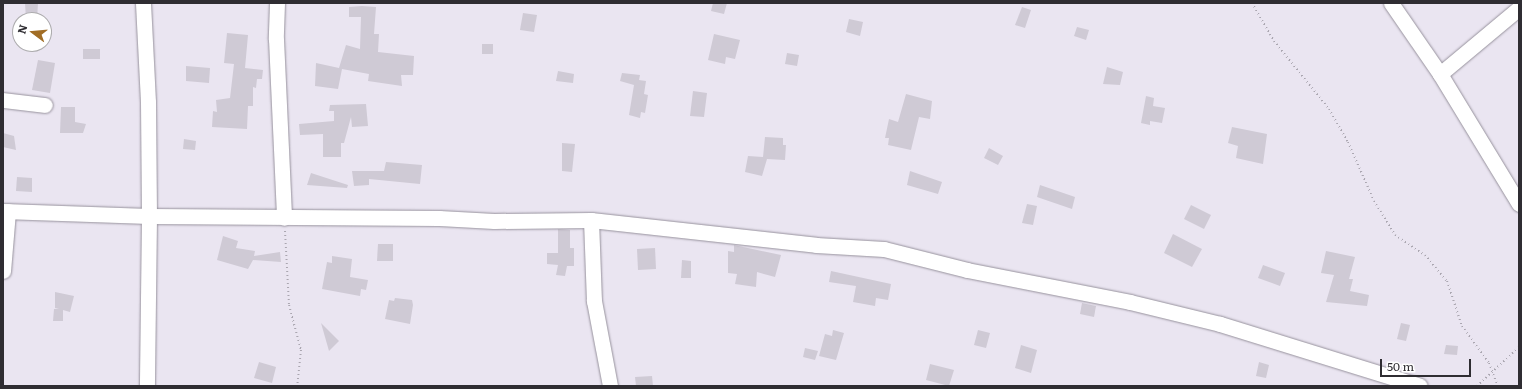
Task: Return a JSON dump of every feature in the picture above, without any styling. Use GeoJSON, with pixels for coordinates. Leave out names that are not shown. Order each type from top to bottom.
{"type":"FeatureCollection","features":[{"type":"Feature","properties":{"kind":"street"},"geometry":{"type":"LineString","coordinates":[[143,3],[148,102],[149,216],[147,386]]}},
{"type":"Feature","properties":{"kind":"street"},"geometry":{"type":"LineString","coordinates":[[277,3],[276,39],[284,218]]}},
{"type":"Feature","properties":{"kind":"street"},"geometry":{"type":"LineString","coordinates":[[1391,3],[1440,74],[1519,204]]}},
{"type":"Feature","properties":{"kind":"street"},"geometry":{"type":"LineString","coordinates":[[1440,74],[1519,8]]}},
{"type":"Feature","properties":{"kind":"street"},"geometry":{"type":"LineString","coordinates":[[3,100],[45,105]]}},
{"type":"Feature","properties":{"kind":"street"},"geometry":{"type":"LineString","coordinates":[[3,271],[5,211],[149,216],[591,220],[816,245],[884,249],[967,270],[1130,302],[1220,324],[1420,386]]}},
{"type":"Feature","properties":{"kind":"street"},"geometry":{"type":"LineString","coordinates":[[591,220],[594,300],[610,386]]}},
{"type":"Feature","properties":{"kind":"path"},"geometry":{"type":"LineString","coordinates":[[1252,3],[1274,41],[1329,109],[1348,142],[1374,202],[1395,235],[1425,255],[1447,281],[1462,326],[1493,371],[1498,386]]}},
{"type":"Feature","properties":{"kind":"path"},"geometry":{"type":"LineString","coordinates":[[284,218],[289,305],[301,350],[298,386]]}},
{"type":"Feature","properties":{"kind":"path"},"geometry":{"type":"LineString","coordinates":[[1477,386],[1519,347]]}},
{"type":"Feature","properties":{"kind":"building"},"geometry":{"type":"Polygon","coordinates":[[[25,3],[38,3],[37,12],[26,12],[25,3]]]}},
{"type":"Feature","properties":{"kind":"building"},"geometry":{"type":"Polygon","coordinates":[[[713,3],[727,3],[724,14],[711,11],[713,3]]]}},
{"type":"Feature","properties":{"kind":"building"},"geometry":{"type":"Polygon","coordinates":[[[349,7],[376,7],[374,34],[379,34],[378,52],[414,56],[413,75],[401,75],[402,86],[368,81],[369,74],[342,69],[338,89],[315,86],[316,63],[339,68],[346,45],[360,49],[361,17],[349,17],[349,7]]]}},
{"type":"Feature","properties":{"kind":"building"},"geometry":{"type":"Polygon","coordinates":[[[1022,7],[1031,10],[1025,28],[1015,25],[1022,7]]]}},
{"type":"Feature","properties":{"kind":"building"},"geometry":{"type":"Polygon","coordinates":[[[523,13],[537,15],[534,32],[520,30],[523,13]]]}},
{"type":"Feature","properties":{"kind":"building"},"geometry":{"type":"Polygon","coordinates":[[[849,19],[863,22],[860,36],[846,32],[849,19]]]}},
{"type":"Feature","properties":{"kind":"building"},"geometry":{"type":"Polygon","coordinates":[[[1077,27],[1089,30],[1086,40],[1074,36],[1077,27]]]}},
{"type":"Feature","properties":{"kind":"building"},"geometry":{"type":"Polygon","coordinates":[[[227,33],[248,35],[245,68],[263,70],[262,79],[257,79],[256,88],[253,87],[253,106],[248,106],[247,129],[212,127],[213,111],[217,112],[216,100],[230,98],[234,64],[224,63],[227,33]]]}},
{"type":"Feature","properties":{"kind":"building"},"geometry":{"type":"Polygon","coordinates":[[[714,34],[740,40],[735,59],[726,57],[725,64],[708,60],[714,34]]]}},
{"type":"Feature","properties":{"kind":"building"},"geometry":{"type":"Polygon","coordinates":[[[482,44],[493,44],[493,54],[482,54],[482,44]]]}},
{"type":"Feature","properties":{"kind":"building"},"geometry":{"type":"Polygon","coordinates":[[[83,49],[100,49],[100,59],[83,59],[83,49]]]}},
{"type":"Feature","properties":{"kind":"building"},"geometry":{"type":"Polygon","coordinates":[[[787,53],[799,55],[797,66],[785,64],[787,53]]]}},
{"type":"Feature","properties":{"kind":"building"},"geometry":{"type":"Polygon","coordinates":[[[38,60],[55,63],[50,93],[32,90],[38,60]]]}},
{"type":"Feature","properties":{"kind":"building"},"geometry":{"type":"Polygon","coordinates":[[[186,66],[210,68],[209,83],[186,81],[186,66]]]}},
{"type":"Feature","properties":{"kind":"building"},"geometry":{"type":"Polygon","coordinates":[[[1107,67],[1123,72],[1120,85],[1103,84],[1107,67]]]}},
{"type":"Feature","properties":{"kind":"building"},"geometry":{"type":"Polygon","coordinates":[[[558,71],[574,74],[573,83],[556,81],[558,71]]]}},
{"type":"Feature","properties":{"kind":"building"},"geometry":{"type":"Polygon","coordinates":[[[622,73],[640,75],[639,80],[646,81],[644,94],[648,95],[645,113],[641,112],[640,118],[629,115],[634,85],[620,81],[622,73]]]}},
{"type":"Feature","properties":{"kind":"building"},"geometry":{"type":"Polygon","coordinates":[[[693,91],[707,93],[704,117],[690,116],[693,91]]]}},
{"type":"Feature","properties":{"kind":"building"},"geometry":{"type":"Polygon","coordinates":[[[906,94],[932,101],[930,119],[919,117],[911,150],[888,145],[889,138],[885,138],[889,119],[898,122],[906,94]]]}},
{"type":"Feature","properties":{"kind":"building"},"geometry":{"type":"Polygon","coordinates":[[[1146,96],[1154,98],[1153,106],[1165,108],[1162,123],[1150,121],[1150,125],[1141,123],[1146,96]]]}},
{"type":"Feature","properties":{"kind":"building"},"geometry":{"type":"Polygon","coordinates":[[[366,104],[368,126],[352,127],[351,117],[344,143],[341,143],[341,157],[323,157],[323,134],[300,135],[299,124],[334,121],[334,111],[329,111],[330,105],[366,104]]]}},
{"type":"Feature","properties":{"kind":"building"},"geometry":{"type":"Polygon","coordinates":[[[61,107],[75,107],[75,122],[86,124],[83,133],[60,133],[61,107]]]}},
{"type":"Feature","properties":{"kind":"building"},"geometry":{"type":"Polygon","coordinates":[[[1232,127],[1267,134],[1263,164],[1236,158],[1238,146],[1228,143],[1232,127]]]}},
{"type":"Feature","properties":{"kind":"building"},"geometry":{"type":"Polygon","coordinates":[[[3,133],[14,136],[16,150],[3,147],[3,133]]]}},
{"type":"Feature","properties":{"kind":"building"},"geometry":{"type":"Polygon","coordinates":[[[765,137],[783,138],[783,145],[786,145],[785,160],[767,159],[762,176],[745,172],[748,156],[763,157],[765,137]]]}},
{"type":"Feature","properties":{"kind":"building"},"geometry":{"type":"Polygon","coordinates":[[[184,139],[196,141],[195,150],[183,149],[184,139]]]}},
{"type":"Feature","properties":{"kind":"building"},"geometry":{"type":"Polygon","coordinates":[[[562,143],[575,144],[572,172],[562,171],[562,143]]]}},
{"type":"Feature","properties":{"kind":"building"},"geometry":{"type":"Polygon","coordinates":[[[989,148],[1003,156],[998,165],[984,158],[989,148]]]}},
{"type":"Feature","properties":{"kind":"building"},"geometry":{"type":"Polygon","coordinates":[[[386,162],[422,165],[420,184],[369,179],[369,185],[354,186],[352,171],[384,171],[386,162]]]}},
{"type":"Feature","properties":{"kind":"building"},"geometry":{"type":"Polygon","coordinates":[[[910,171],[942,182],[938,194],[907,185],[910,171]]]}},
{"type":"Feature","properties":{"kind":"building"},"geometry":{"type":"Polygon","coordinates":[[[311,173],[348,185],[347,188],[307,185],[311,173]]]}},
{"type":"Feature","properties":{"kind":"building"},"geometry":{"type":"Polygon","coordinates":[[[17,177],[32,178],[32,192],[16,191],[17,177]]]}},
{"type":"Feature","properties":{"kind":"building"},"geometry":{"type":"Polygon","coordinates":[[[1040,185],[1075,197],[1072,209],[1037,197],[1040,185]]]}},
{"type":"Feature","properties":{"kind":"building"},"geometry":{"type":"Polygon","coordinates":[[[1027,204],[1037,206],[1033,225],[1022,223],[1027,204]]]}},
{"type":"Feature","properties":{"kind":"building"},"geometry":{"type":"Polygon","coordinates":[[[1191,205],[1211,215],[1204,229],[1184,219],[1191,205]]]}},
{"type":"Feature","properties":{"kind":"building"},"geometry":{"type":"Polygon","coordinates":[[[558,229],[570,230],[570,248],[574,248],[574,266],[567,266],[565,276],[556,275],[558,265],[547,264],[547,253],[558,253],[558,229]]]}},
{"type":"Feature","properties":{"kind":"building"},"geometry":{"type":"Polygon","coordinates":[[[1173,234],[1202,249],[1192,267],[1164,253],[1173,234]]]}},
{"type":"Feature","properties":{"kind":"building"},"geometry":{"type":"Polygon","coordinates":[[[223,236],[238,241],[236,248],[255,251],[254,256],[280,252],[281,262],[253,260],[248,269],[217,260],[223,236]]]}},
{"type":"Feature","properties":{"kind":"building"},"geometry":{"type":"Polygon","coordinates":[[[378,244],[393,244],[393,261],[377,261],[378,244]]]}},
{"type":"Feature","properties":{"kind":"building"},"geometry":{"type":"Polygon","coordinates":[[[734,245],[781,255],[775,277],[757,272],[756,287],[735,284],[737,274],[728,273],[728,251],[734,252],[734,245]]]}},
{"type":"Feature","properties":{"kind":"building"},"geometry":{"type":"Polygon","coordinates":[[[655,248],[656,269],[638,270],[637,249],[655,248]]]}},
{"type":"Feature","properties":{"kind":"building"},"geometry":{"type":"Polygon","coordinates":[[[1326,251],[1355,257],[1349,279],[1353,279],[1350,291],[1369,295],[1367,306],[1326,302],[1334,275],[1321,273],[1326,251]]]}},
{"type":"Feature","properties":{"kind":"building"},"geometry":{"type":"Polygon","coordinates":[[[332,256],[352,259],[350,277],[368,280],[366,290],[361,289],[360,296],[322,289],[327,262],[332,263],[332,256]]]}},
{"type":"Feature","properties":{"kind":"building"},"geometry":{"type":"Polygon","coordinates":[[[682,260],[691,261],[691,278],[681,278],[682,260]]]}},
{"type":"Feature","properties":{"kind":"building"},"geometry":{"type":"Polygon","coordinates":[[[1263,265],[1285,273],[1280,286],[1258,278],[1263,265]]]}},
{"type":"Feature","properties":{"kind":"building"},"geometry":{"type":"Polygon","coordinates":[[[831,271],[891,284],[888,300],[876,298],[875,306],[853,302],[856,286],[829,282],[831,271]]]}},
{"type":"Feature","properties":{"kind":"building"},"geometry":{"type":"Polygon","coordinates":[[[55,292],[74,296],[70,312],[63,310],[63,321],[53,321],[54,309],[59,309],[55,308],[55,292]]]}},
{"type":"Feature","properties":{"kind":"building"},"geometry":{"type":"Polygon","coordinates":[[[395,298],[412,300],[413,305],[410,324],[385,319],[389,300],[394,301],[395,298]]]}},
{"type":"Feature","properties":{"kind":"building"},"geometry":{"type":"Polygon","coordinates":[[[1082,303],[1096,306],[1094,317],[1080,314],[1082,303]]]}},
{"type":"Feature","properties":{"kind":"building"},"geometry":{"type":"Polygon","coordinates":[[[321,323],[339,341],[329,351],[321,323]]]}},
{"type":"Feature","properties":{"kind":"building"},"geometry":{"type":"Polygon","coordinates":[[[1401,323],[1410,325],[1406,341],[1397,339],[1401,323]]]}},
{"type":"Feature","properties":{"kind":"building"},"geometry":{"type":"Polygon","coordinates":[[[833,330],[844,333],[836,360],[819,356],[825,334],[832,336],[833,330]]]}},
{"type":"Feature","properties":{"kind":"building"},"geometry":{"type":"Polygon","coordinates":[[[978,330],[990,333],[986,348],[974,345],[978,330]]]}},
{"type":"Feature","properties":{"kind":"building"},"geometry":{"type":"Polygon","coordinates":[[[1021,345],[1037,350],[1031,373],[1015,368],[1021,345]]]}},
{"type":"Feature","properties":{"kind":"building"},"geometry":{"type":"Polygon","coordinates":[[[1446,345],[1458,346],[1457,355],[1444,354],[1446,345]]]}},
{"type":"Feature","properties":{"kind":"building"},"geometry":{"type":"Polygon","coordinates":[[[805,348],[818,351],[815,360],[803,357],[805,348]]]}},
{"type":"Feature","properties":{"kind":"building"},"geometry":{"type":"Polygon","coordinates":[[[259,362],[276,367],[272,383],[254,378],[259,362]]]}},
{"type":"Feature","properties":{"kind":"building"},"geometry":{"type":"Polygon","coordinates":[[[1259,362],[1269,365],[1266,378],[1256,376],[1259,362]]]}},
{"type":"Feature","properties":{"kind":"building"},"geometry":{"type":"Polygon","coordinates":[[[930,364],[954,370],[949,386],[926,380],[930,364]]]}},
{"type":"Feature","properties":{"kind":"building"},"geometry":{"type":"Polygon","coordinates":[[[652,376],[653,386],[636,386],[635,377],[652,376]]]}}]}
